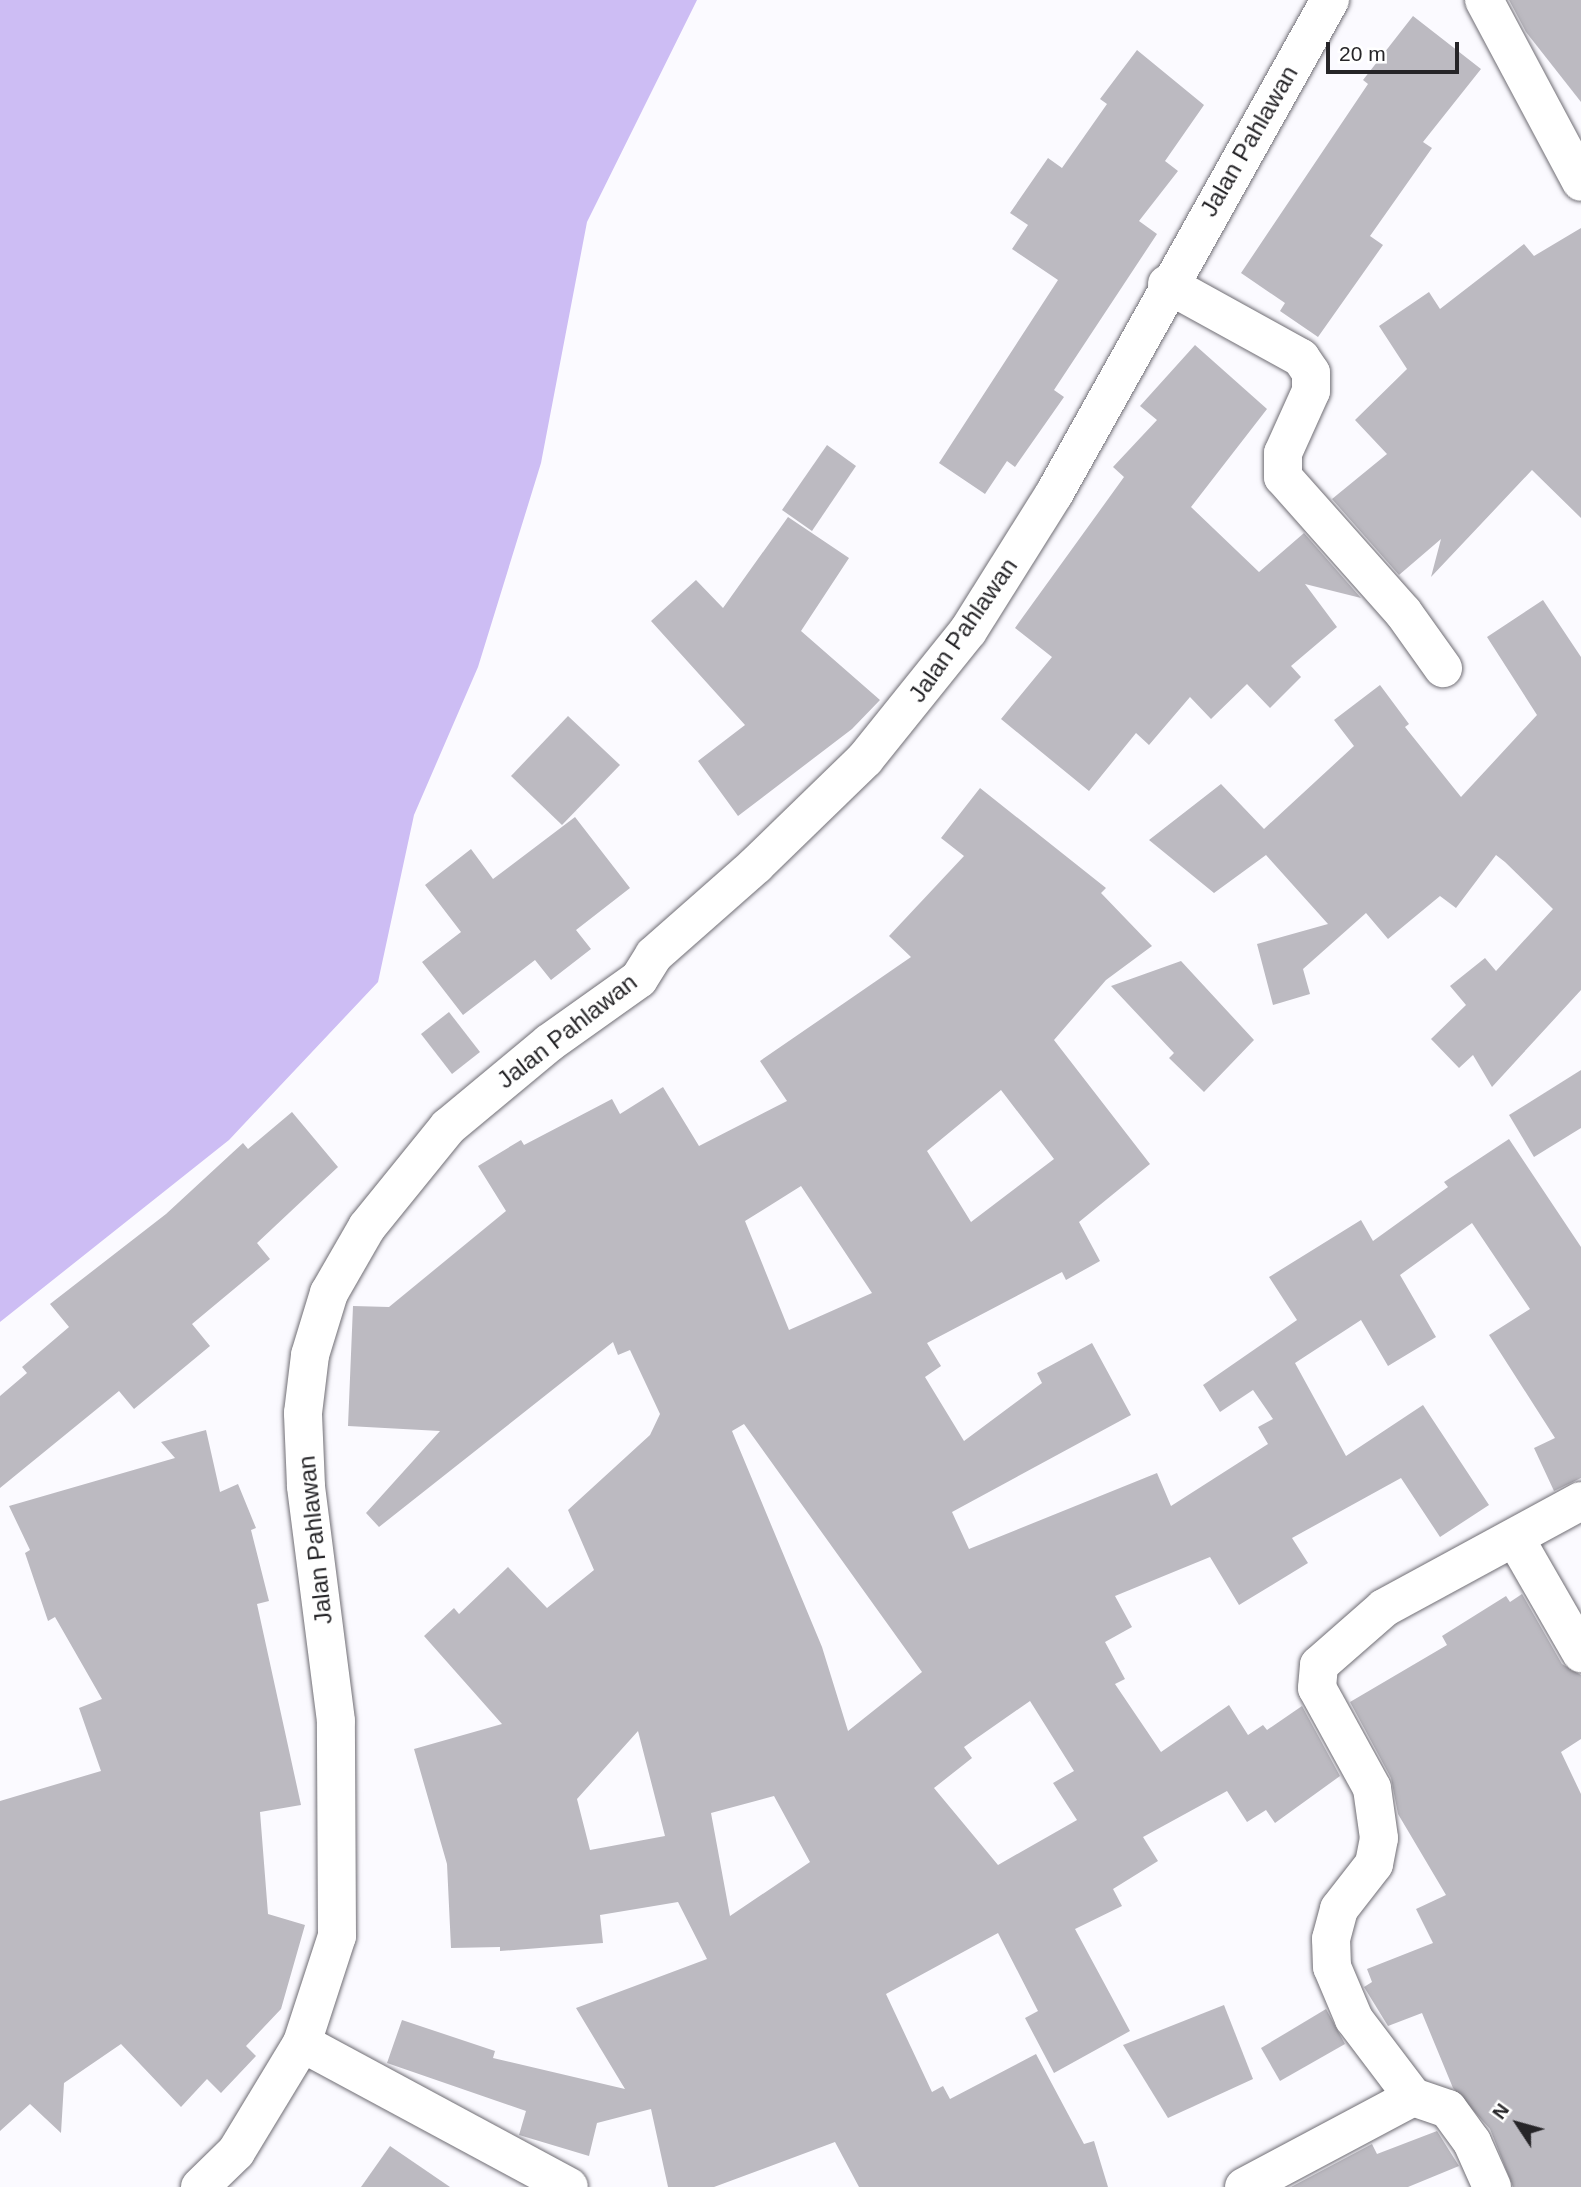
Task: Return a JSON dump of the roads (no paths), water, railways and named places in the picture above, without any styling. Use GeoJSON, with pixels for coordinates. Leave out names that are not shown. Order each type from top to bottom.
{"type":"FeatureCollection","features":[{"type":"Feature","properties":{"kind":"main road","name":"Jalan Pahlawan"},"geometry":{"type":"LineString","coordinates":[[200,2187],[236,2152],[302,2043],[337,1936],[336,1721],[306,1486],[303,1413],[310,1355],[329,1293],[367,1227],[448,1127],[548,1043],[639,979],[654,955],[756,865],[865,759],[968,631],[1054,494],[1167,284],[1329,0]]}},
{"type":"Feature","properties":{"kind":"main road"},"geometry":{"type":"LineString","coordinates":[[1484,0],[1581,182]]}},
{"type":"Feature","properties":{"kind":"main road"},"geometry":{"type":"LineString","coordinates":[[1167,284],[1301,358],[1311,373],[1311,391],[1283,453],[1283,477],[1402,612],[1443,668]]}},
{"type":"Feature","properties":{"kind":"main road"},"geometry":{"type":"LineString","coordinates":[[1492,2187],[1472,2142],[1448,2109],[1413,2097],[1354,2019],[1332,1967],[1331,1939],[1339,1909],[1374,1864],[1379,1838],[1372,1788],[1317,1688],[1319,1665],[1384,1608],[1581,1501]]}},
{"type":"Feature","properties":{"kind":"main road"},"geometry":{"type":"LineString","coordinates":[[1514,1538],[1581,1653]]}},
{"type":"Feature","properties":{"kind":"main road"},"geometry":{"type":"LineString","coordinates":[[302,2043],[569,2187]]}},
{"type":"Feature","properties":{"kind":"main road"},"geometry":{"type":"LineString","coordinates":[[1244,2187],[1413,2097]]}}]}
